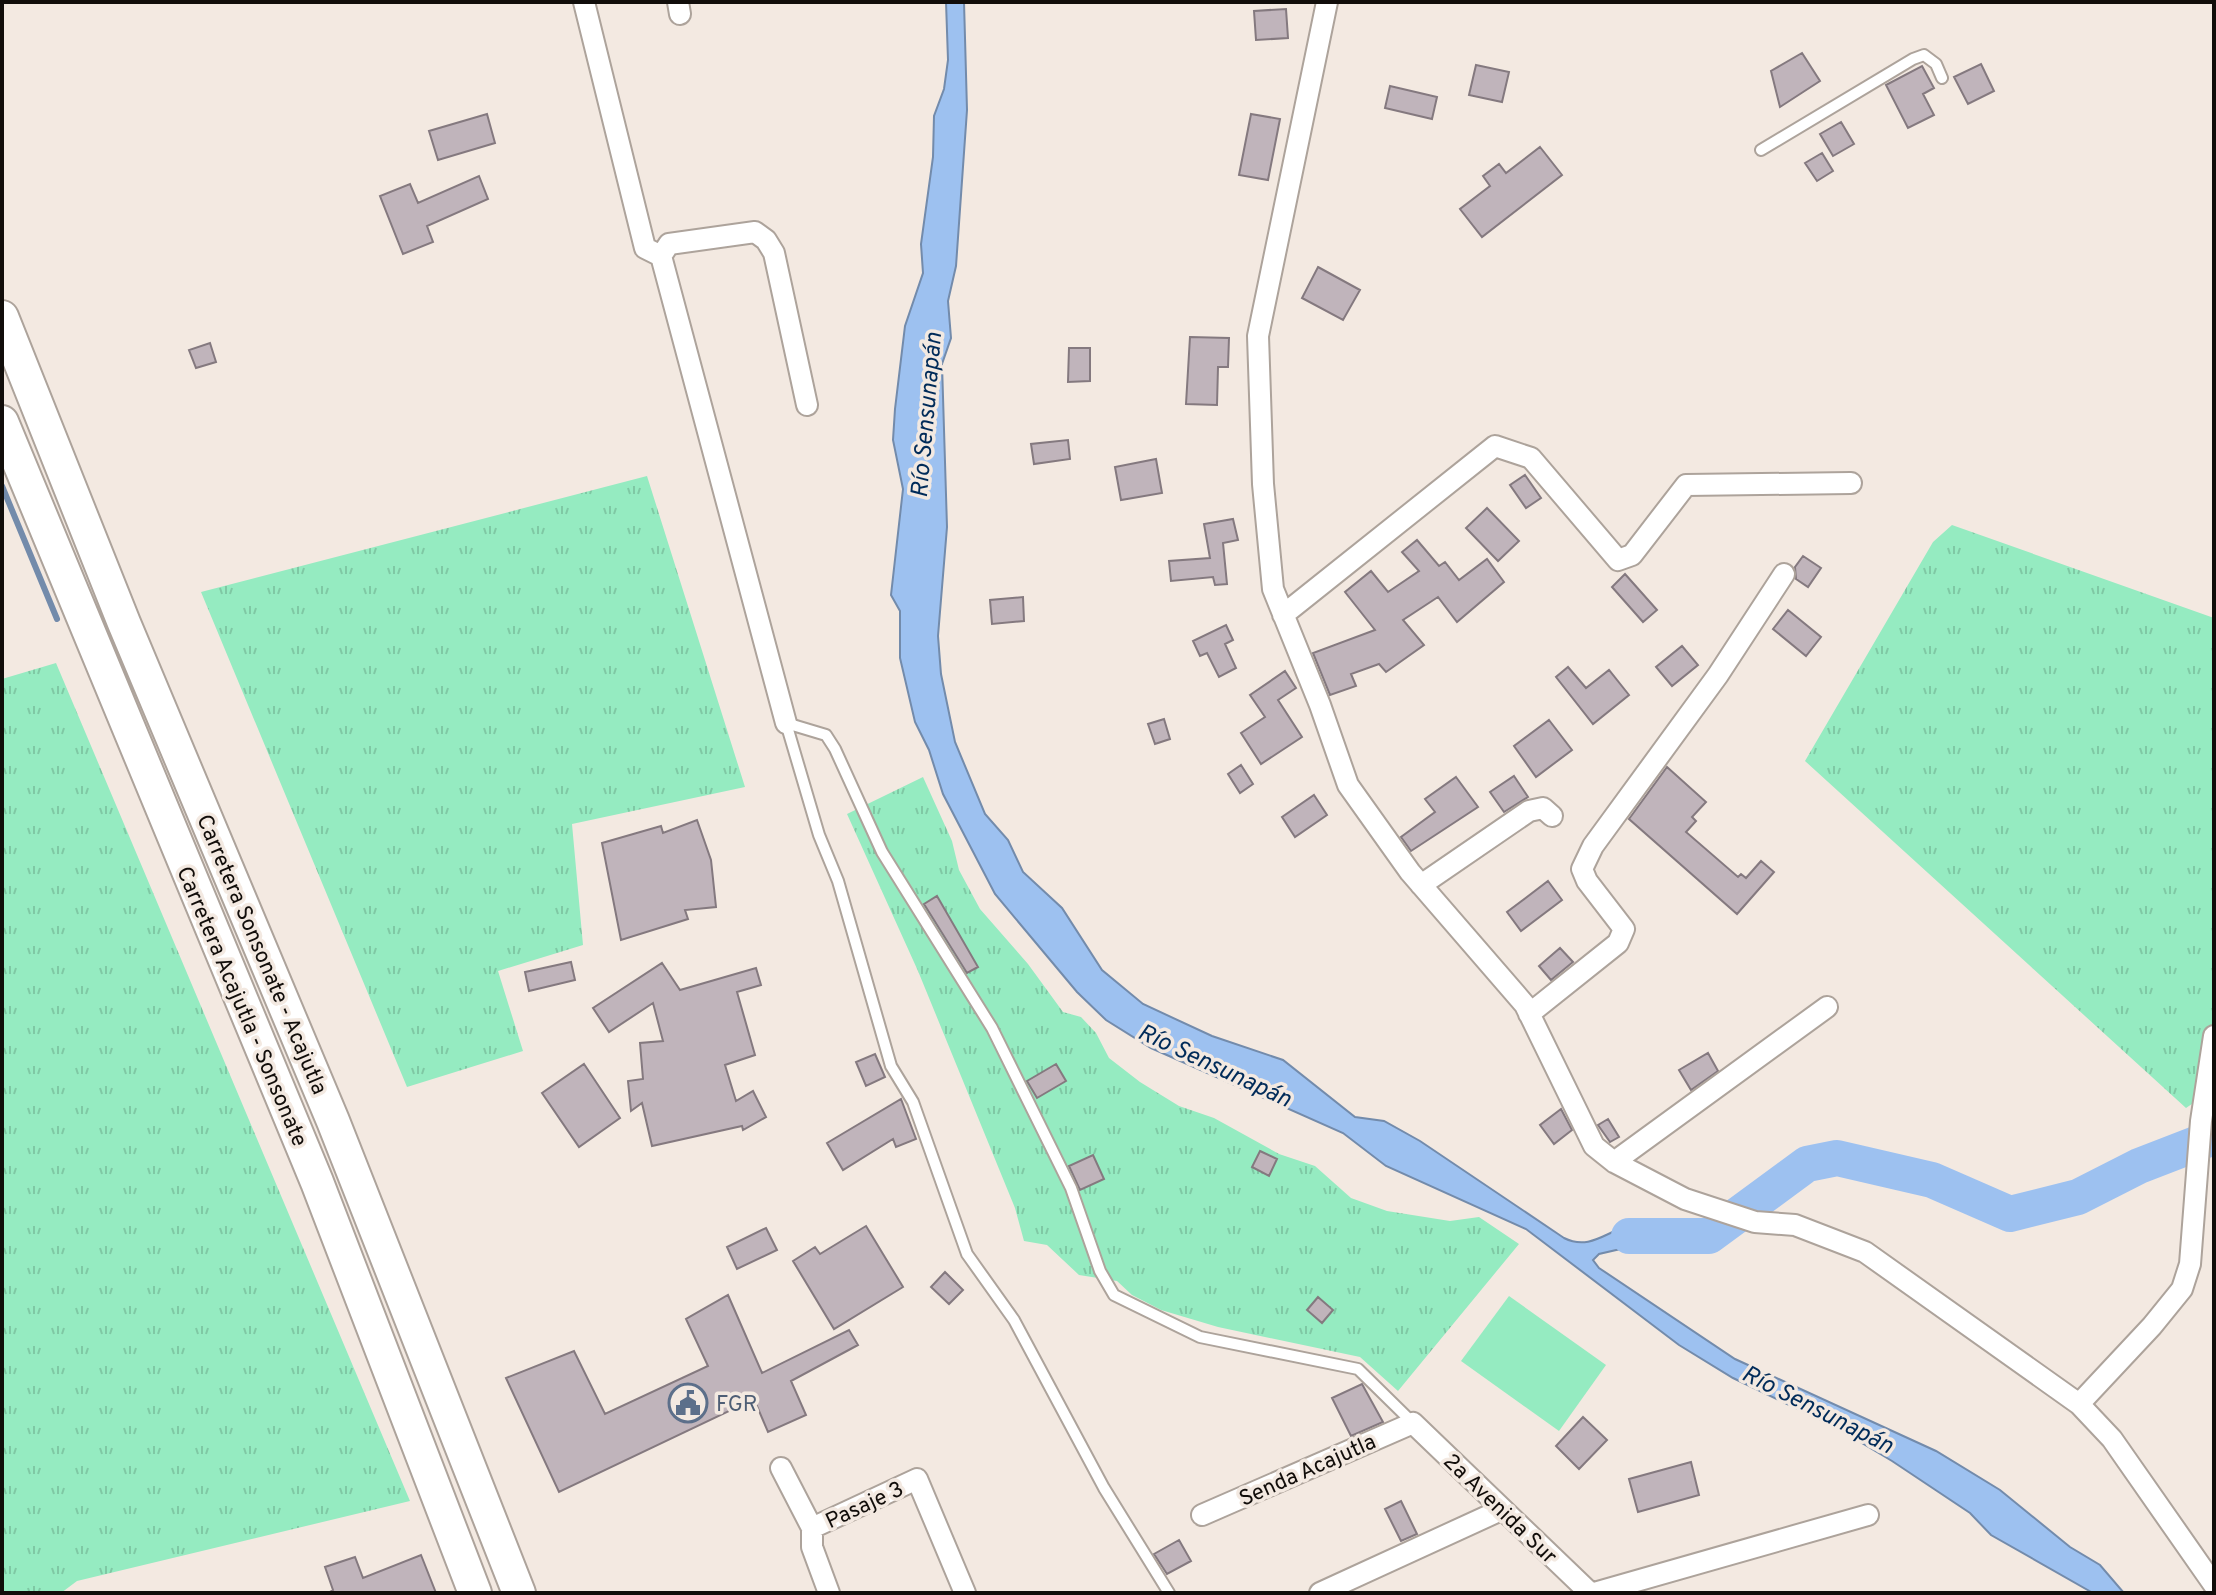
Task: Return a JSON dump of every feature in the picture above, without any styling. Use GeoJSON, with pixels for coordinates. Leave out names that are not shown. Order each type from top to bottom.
{"type":"FeatureCollection","features":[{"type":"Feature","properties":{"kind":"highway","name":"Carretera Sonsonate - Acajutla"},"geometry":{"type":"LineString","coordinates":[[2,317],[124,623],[337,1130],[519,1593]]}},
{"type":"Feature","properties":{"kind":"highway","name":"Carretera Acajutla - Sonsonate"},"geometry":{"type":"LineString","coordinates":[[2,422],[317,1182],[475,1593]]}},
{"type":"Feature","properties":{"kind":"street"},"geometry":{"type":"LineString","coordinates":[[584,2],[645,248],[661,256],[786,723]]}},
{"type":"Feature","properties":{"kind":"street"},"geometry":{"type":"LineString","coordinates":[[1327,2],[1258,336],[1266,514],[1273,589],[1348,785],[1421,885],[1529,1014],[1594,1146],[1614,1162],[1685,1199],[1755,1222],[1795,1225],[1865,1252],[2079,1404],[2112,1439],[2211,1575]]}},
{"type":"Feature","properties":{"kind":"street"},"geometry":{"type":"LineString","coordinates":[[661,256],[669,244],[755,232],[766,240],[774,253],[807,405]]}},
{"type":"Feature","properties":{"kind":"street"},"geometry":{"type":"LineString","coordinates":[[1283,615],[1495,446],[1531,458],[1618,560],[1632,555],[1686,485],[1851,483]]}},
{"type":"Feature","properties":{"kind":"street"},"geometry":{"type":"LineString","coordinates":[[1529,1014],[1618,943],[1624,929],[1587,881],[1582,869],[1593,846],[1718,675],[1784,574]]}},
{"type":"Feature","properties":{"kind":"street"},"geometry":{"type":"LineString","coordinates":[[1421,885],[1529,811],[1543,808],[1552,816]]}},
{"type":"Feature","properties":{"kind":"street"},"geometry":{"type":"LineString","coordinates":[[1614,1162],[1827,1007]]}},
{"type":"Feature","properties":{"kind":"street"},"geometry":{"type":"LineString","coordinates":[[2079,1404],[2182,1289],[2190,1264],[2201,1121],[2214,1036]]}},
{"type":"Feature","properties":{"kind":"street","name":"2a Avenida Sur"},"geometry":{"type":"LineString","coordinates":[[1413,1423],[1501,1510],[1592,1593]]}},
{"type":"Feature","properties":{"kind":"street","name":"Senda Acajutla"},"geometry":{"type":"LineString","coordinates":[[1202,1515],[1413,1423]]}},
{"type":"Feature","properties":{"kind":"street"},"geometry":{"type":"LineString","coordinates":[[781,1468],[812,1528],[812,1547],[829,1593]]}},
{"type":"Feature","properties":{"kind":"street","name":"Pasaje 3"},"geometry":{"type":"LineString","coordinates":[[812,1528],[917,1479],[965,1593]]}},
{"type":"Feature","properties":{"kind":"street"},"geometry":{"type":"LineString","coordinates":[[1320,1593],[1501,1510]]}},
{"type":"Feature","properties":{"kind":"street"},"geometry":{"type":"LineString","coordinates":[[1592,1593],[1868,1515]]}},
{"type":"Feature","properties":{"kind":"lane"},"geometry":{"type":"LineString","coordinates":[[1761,150],[1913,59],[1924,55],[1936,64],[1942,78]]}},
{"type":"Feature","properties":{"kind":"lane"},"geometry":{"type":"LineString","coordinates":[[786,723],[826,735],[835,749],[882,852],[992,1028],[1081,1210],[1100,1271],[1114,1295],[1200,1337],[1358,1369],[1413,1423]]}},
{"type":"Feature","properties":{"kind":"lane"},"geometry":{"type":"LineString","coordinates":[[786,723],[819,835],[838,881],[891,1066],[913,1102],[967,1254],[1014,1320],[1104,1488],[1169,1593]]}},
{"type":"Feature","properties":{"kind":"green space"},"geometry":{"type":"Polygon","coordinates":[[[647,476],[745,787],[572,824],[583,945],[498,971],[523,1051],[407,1087],[201,592],[647,476]]]}},
{"type":"Feature","properties":{"kind":"green space"},"geometry":{"type":"Polygon","coordinates":[[[1952,525],[2214,618],[2214,1089],[2186,1108],[1805,761],[1933,542],[1952,525]]]}},
{"type":"Feature","properties":{"kind":"green space"},"geometry":{"type":"Polygon","coordinates":[[[56,663],[410,1501],[77,1581],[61,1593],[2,1593],[2,679],[56,663]]]}},
{"type":"Feature","properties":{"kind":"green space"},"geometry":{"type":"Polygon","coordinates":[[[923,777],[952,841],[959,870],[980,909],[1028,964],[1063,1012],[1081,1017],[1096,1033],[1109,1058],[1179,1106],[1214,1118],[1279,1154],[1315,1166],[1351,1198],[1387,1211],[1450,1221],[1479,1217],[1519,1244],[1398,1391],[1360,1357],[1218,1327],[1161,1310],[1132,1295],[1117,1281],[1079,1275],[1047,1245],[1024,1241],[1015,1208],[918,971],[847,814],[923,777]]]}},
{"type":"Feature","properties":{"kind":"green space"},"geometry":{"type":"Polygon","coordinates":[[[1509,1296],[1606,1365],[1559,1431],[1461,1361],[1509,1296]]]}},
{"type":"Feature","properties":{"kind":"water","name":"Río Sensunapán"},"geometry":{"type":"Polygon","coordinates":[[[946,2],[964,2],[967,110],[956,266],[948,301],[951,338],[942,364],[947,527],[938,636],[941,674],[955,742],[985,814],[1008,840],[1023,872],[1062,908],[1102,970],[1143,1004],[1212,1036],[1283,1060],[1355,1117],[1384,1121],[1420,1141],[1564,1238],[1585,1242],[1641,1224],[1655,1226],[1677,1236],[1599,1254],[1593,1260],[1599,1268],[1735,1359],[1936,1451],[2000,1490],[2070,1547],[2100,1565],[2124,1593],[2093,1593],[1991,1535],[1970,1513],[1892,1461],[1835,1427],[1733,1378],[1679,1345],[1526,1229],[1386,1166],[1343,1133],[1151,1048],[1106,1020],[1077,992],[995,894],[943,794],[929,750],[915,722],[900,658],[900,611],[891,595],[903,489],[893,440],[895,409],[905,326],[923,273],[921,244],[933,157],[934,116],[944,89],[948,60],[946,2]]]}},
{"type":"Feature","properties":{"kind":"building"},"geometry":{"type":"Polygon","coordinates":[[[1286,9],[1288,38],[1256,40],[1254,11],[1286,9]]]}},
{"type":"Feature","properties":{"kind":"building"},"geometry":{"type":"Polygon","coordinates":[[[1802,53],[1820,81],[1780,107],[1771,71],[1802,53]]]}},
{"type":"Feature","properties":{"kind":"building"},"geometry":{"type":"Polygon","coordinates":[[[1981,64],[1994,91],[1968,104],[1954,77],[1981,64]]]}},
{"type":"Feature","properties":{"kind":"building"},"geometry":{"type":"Polygon","coordinates":[[[1476,65],[1509,72],[1502,102],[1469,95],[1476,65]]]}},
{"type":"Feature","properties":{"kind":"building"},"geometry":{"type":"Polygon","coordinates":[[[1922,66],[1934,88],[1923,94],[1934,115],[1908,128],[1886,85],[1922,66]]]}},
{"type":"Feature","properties":{"kind":"building"},"geometry":{"type":"Polygon","coordinates":[[[1390,86],[1437,97],[1432,119],[1385,108],[1390,86]]]}},
{"type":"Feature","properties":{"kind":"building"},"geometry":{"type":"Polygon","coordinates":[[[487,114],[495,143],[438,160],[429,131],[487,114]]]}},
{"type":"Feature","properties":{"kind":"building"},"geometry":{"type":"Polygon","coordinates":[[[1251,114],[1280,119],[1268,180],[1239,175],[1251,114]]]}},
{"type":"Feature","properties":{"kind":"building"},"geometry":{"type":"Polygon","coordinates":[[[1841,122],[1854,144],[1833,156],[1820,134],[1841,122]]]}},
{"type":"Feature","properties":{"kind":"building"},"geometry":{"type":"Polygon","coordinates":[[[1540,147],[1562,175],[1482,237],[1460,209],[1490,186],[1483,176],[1499,164],[1506,173],[1540,147]]]}},
{"type":"Feature","properties":{"kind":"building"},"geometry":{"type":"Polygon","coordinates":[[[1822,153],[1833,171],[1817,181],[1805,163],[1822,153]]]}},
{"type":"Feature","properties":{"kind":"building"},"geometry":{"type":"Polygon","coordinates":[[[479,176],[488,199],[427,226],[433,242],[403,254],[380,196],[410,184],[418,203],[479,176]]]}},
{"type":"Feature","properties":{"kind":"building"},"geometry":{"type":"Polygon","coordinates":[[[1318,267],[1360,290],[1343,320],[1302,298],[1318,267]]]}},
{"type":"Feature","properties":{"kind":"building"},"geometry":{"type":"Polygon","coordinates":[[[1190,337],[1229,338],[1228,367],[1218,367],[1217,405],[1186,404],[1190,337]]]}},
{"type":"Feature","properties":{"kind":"building"},"geometry":{"type":"Polygon","coordinates":[[[210,343],[216,362],[196,368],[189,350],[210,343]]]}},
{"type":"Feature","properties":{"kind":"building"},"geometry":{"type":"Polygon","coordinates":[[[1069,348],[1090,348],[1090,381],[1068,382],[1069,348]]]}},
{"type":"Feature","properties":{"kind":"building"},"geometry":{"type":"Polygon","coordinates":[[[1068,440],[1070,459],[1034,464],[1031,444],[1068,440]]]}},
{"type":"Feature","properties":{"kind":"building"},"geometry":{"type":"Polygon","coordinates":[[[1156,459],[1162,493],[1121,500],[1115,467],[1156,459]]]}},
{"type":"Feature","properties":{"kind":"building"},"geometry":{"type":"Polygon","coordinates":[[[1525,475],[1541,498],[1526,508],[1510,485],[1525,475]]]}},
{"type":"Feature","properties":{"kind":"building"},"geometry":{"type":"Polygon","coordinates":[[[1487,508],[1519,541],[1498,561],[1466,528],[1487,508]]]}},
{"type":"Feature","properties":{"kind":"building"},"geometry":{"type":"Polygon","coordinates":[[[1233,519],[1238,540],[1223,543],[1227,584],[1215,585],[1213,577],[1171,581],[1169,561],[1210,558],[1204,524],[1233,519]]]}},
{"type":"Feature","properties":{"kind":"building"},"geometry":{"type":"Polygon","coordinates":[[[1417,540],[1439,566],[1445,562],[1459,580],[1487,559],[1504,582],[1457,622],[1438,597],[1403,620],[1424,645],[1386,672],[1379,664],[1351,674],[1356,686],[1330,695],[1313,653],[1375,630],[1345,592],[1371,571],[1388,592],[1419,571],[1402,552],[1417,540]]]}},
{"type":"Feature","properties":{"kind":"building"},"geometry":{"type":"Polygon","coordinates":[[[1803,556],[1821,568],[1808,587],[1796,579],[1795,567],[1803,556]]]}},
{"type":"Feature","properties":{"kind":"building"},"geometry":{"type":"Polygon","coordinates":[[[1625,574],[1657,610],[1643,622],[1612,587],[1625,574]]]}},
{"type":"Feature","properties":{"kind":"building"},"geometry":{"type":"Polygon","coordinates":[[[1023,597],[1024,621],[992,624],[990,600],[1023,597]]]}},
{"type":"Feature","properties":{"kind":"building"},"geometry":{"type":"Polygon","coordinates":[[[1788,610],[1821,637],[1806,656],[1773,629],[1788,610]]]}},
{"type":"Feature","properties":{"kind":"building"},"geometry":{"type":"Polygon","coordinates":[[[1226,625],[1233,640],[1225,644],[1236,668],[1219,677],[1207,653],[1200,656],[1193,641],[1226,625]]]}},
{"type":"Feature","properties":{"kind":"building"},"geometry":{"type":"Polygon","coordinates":[[[1682,646],[1698,665],[1672,686],[1656,667],[1682,646]]]}},
{"type":"Feature","properties":{"kind":"building"},"geometry":{"type":"Polygon","coordinates":[[[1568,667],[1586,688],[1609,670],[1629,695],[1593,724],[1556,677],[1568,667]]]}},
{"type":"Feature","properties":{"kind":"building"},"geometry":{"type":"Polygon","coordinates":[[[1285,671],[1296,688],[1278,700],[1302,737],[1261,764],[1241,733],[1265,717],[1250,695],[1285,671]]]}},
{"type":"Feature","properties":{"kind":"building"},"geometry":{"type":"Polygon","coordinates":[[[1164,719],[1170,739],[1155,744],[1148,724],[1164,719]]]}},
{"type":"Feature","properties":{"kind":"building"},"geometry":{"type":"Polygon","coordinates":[[[1549,720],[1572,750],[1536,777],[1514,746],[1549,720]]]}},
{"type":"Feature","properties":{"kind":"building"},"geometry":{"type":"Polygon","coordinates":[[[1241,765],[1253,784],[1240,793],[1228,774],[1241,765]]]}},
{"type":"Feature","properties":{"kind":"building"},"geometry":{"type":"Polygon","coordinates":[[[1667,767],[1706,802],[1692,817],[1696,821],[1686,832],[1738,877],[1741,874],[1746,878],[1761,861],[1774,872],[1737,914],[1629,819],[1667,767]]]}},
{"type":"Feature","properties":{"kind":"building"},"geometry":{"type":"Polygon","coordinates":[[[1514,776],[1528,797],[1504,812],[1490,792],[1514,776]]]}},
{"type":"Feature","properties":{"kind":"building"},"geometry":{"type":"Polygon","coordinates":[[[1456,777],[1478,807],[1411,851],[1401,837],[1435,812],[1425,799],[1456,777]]]}},
{"type":"Feature","properties":{"kind":"building"},"geometry":{"type":"Polygon","coordinates":[[[1314,795],[1327,815],[1295,837],[1282,817],[1314,795]]]}},
{"type":"Feature","properties":{"kind":"building"},"geometry":{"type":"Polygon","coordinates":[[[697,820],[711,860],[716,907],[685,910],[688,919],[621,940],[602,843],[661,826],[663,833],[697,820]]]}},
{"type":"Feature","properties":{"kind":"building"},"geometry":{"type":"Polygon","coordinates":[[[1548,881],[1562,900],[1521,931],[1507,912],[1548,881]]]}},
{"type":"Feature","properties":{"kind":"building"},"geometry":{"type":"Polygon","coordinates":[[[937,896],[978,967],[967,973],[924,904],[937,896]]]}},
{"type":"Feature","properties":{"kind":"building"},"geometry":{"type":"Polygon","coordinates":[[[1560,948],[1573,962],[1551,980],[1539,966],[1560,948]]]}},
{"type":"Feature","properties":{"kind":"building"},"geometry":{"type":"Polygon","coordinates":[[[571,962],[575,980],[529,991],[525,972],[571,962]]]}},
{"type":"Feature","properties":{"kind":"building"},"geometry":{"type":"Polygon","coordinates":[[[662,963],[680,990],[756,968],[761,985],[737,992],[755,1055],[725,1065],[736,1101],[753,1091],[766,1117],[743,1130],[742,1126],[652,1146],[642,1103],[631,1111],[628,1081],[643,1079],[640,1043],[663,1041],[653,1003],[609,1032],[593,1008],[662,963]]]}},
{"type":"Feature","properties":{"kind":"building"},"geometry":{"type":"Polygon","coordinates":[[[1708,1053],[1718,1071],[1691,1090],[1679,1070],[1708,1053]]]}},
{"type":"Feature","properties":{"kind":"building"},"geometry":{"type":"Polygon","coordinates":[[[875,1054],[885,1077],[866,1086],[856,1062],[875,1054]]]}},
{"type":"Feature","properties":{"kind":"building"},"geometry":{"type":"Polygon","coordinates":[[[584,1064],[620,1118],[579,1147],[542,1093],[584,1064]]]}},
{"type":"Feature","properties":{"kind":"building"},"geometry":{"type":"Polygon","coordinates":[[[1056,1064],[1066,1081],[1037,1098],[1027,1081],[1056,1064]]]}},
{"type":"Feature","properties":{"kind":"building"},"geometry":{"type":"Polygon","coordinates":[[[901,1099],[916,1139],[896,1147],[893,1139],[843,1170],[827,1143],[901,1099]]]}},
{"type":"Feature","properties":{"kind":"building"},"geometry":{"type":"Polygon","coordinates":[[[1561,1109],[1572,1130],[1554,1144],[1540,1125],[1561,1109]]]}},
{"type":"Feature","properties":{"kind":"building"},"geometry":{"type":"Polygon","coordinates":[[[1608,1119],[1619,1137],[1610,1142],[1598,1125],[1608,1119]]]}},
{"type":"Feature","properties":{"kind":"building"},"geometry":{"type":"Polygon","coordinates":[[[1260,1151],[1277,1159],[1269,1176],[1252,1167],[1260,1151]]]}},
{"type":"Feature","properties":{"kind":"building"},"geometry":{"type":"Polygon","coordinates":[[[1093,1155],[1104,1179],[1080,1190],[1069,1166],[1093,1155]]]}},
{"type":"Feature","properties":{"kind":"building"},"geometry":{"type":"Polygon","coordinates":[[[866,1226],[903,1287],[834,1329],[793,1261],[815,1247],[820,1254],[866,1226]]]}},
{"type":"Feature","properties":{"kind":"building"},"geometry":{"type":"Polygon","coordinates":[[[766,1228],[777,1250],[737,1269],[727,1247],[766,1228]]]}},
{"type":"Feature","properties":{"kind":"building"},"geometry":{"type":"Polygon","coordinates":[[[945,1272],[963,1290],[949,1304],[931,1287],[945,1272]]]}},
{"type":"Feature","properties":{"kind":"building","name":"FGR"},"geometry":{"type":"Polygon","coordinates":[[[728,1295],[762,1373],[849,1330],[858,1345],[791,1381],[806,1415],[768,1432],[754,1399],[559,1492],[506,1378],[574,1351],[605,1414],[708,1366],[686,1319],[728,1295]]]}},
{"type":"Feature","properties":{"kind":"building"},"geometry":{"type":"Polygon","coordinates":[[[1318,1297],[1333,1310],[1322,1323],[1307,1310],[1318,1297]]]}},
{"type":"Feature","properties":{"kind":"building"},"geometry":{"type":"Polygon","coordinates":[[[1362,1384],[1383,1422],[1351,1436],[1332,1398],[1362,1384]]]}},
{"type":"Feature","properties":{"kind":"building"},"geometry":{"type":"Polygon","coordinates":[[[1583,1417],[1607,1440],[1579,1469],[1556,1446],[1583,1417]]]}},
{"type":"Feature","properties":{"kind":"building"},"geometry":{"type":"Polygon","coordinates":[[[1691,1462],[1699,1495],[1638,1512],[1629,1479],[1691,1462]]]}},
{"type":"Feature","properties":{"kind":"building"},"geometry":{"type":"Polygon","coordinates":[[[1401,1501],[1417,1534],[1401,1541],[1385,1509],[1401,1501]]]}},
{"type":"Feature","properties":{"kind":"building"},"geometry":{"type":"Polygon","coordinates":[[[1179,1540],[1191,1561],[1167,1574],[1154,1554],[1179,1540]]]}},
{"type":"Feature","properties":{"kind":"building"},"geometry":{"type":"Polygon","coordinates":[[[421,1555],[436,1593],[328,1593],[333,1590],[325,1567],[355,1557],[363,1578],[421,1555]]]}},
{"type":"Feature","properties":{"kind":"waterway"},"geometry":{"type":"LineString","coordinates":[[2,486],[57,619]]}},
{"type":"Feature","properties":{"kind":"waterway"},"geometry":{"type":"LineString","coordinates":[[1629,1236],[1709,1236],[1807,1164],[1837,1158],[1932,1180],[2010,1214],[2078,1197],[2139,1166],[2214,1137]]}},
{"type":"Feature","properties":{"kind":"place","name":"FGR"},"geometry":{"type":"Point","coordinates":[688,1403]}}]}
